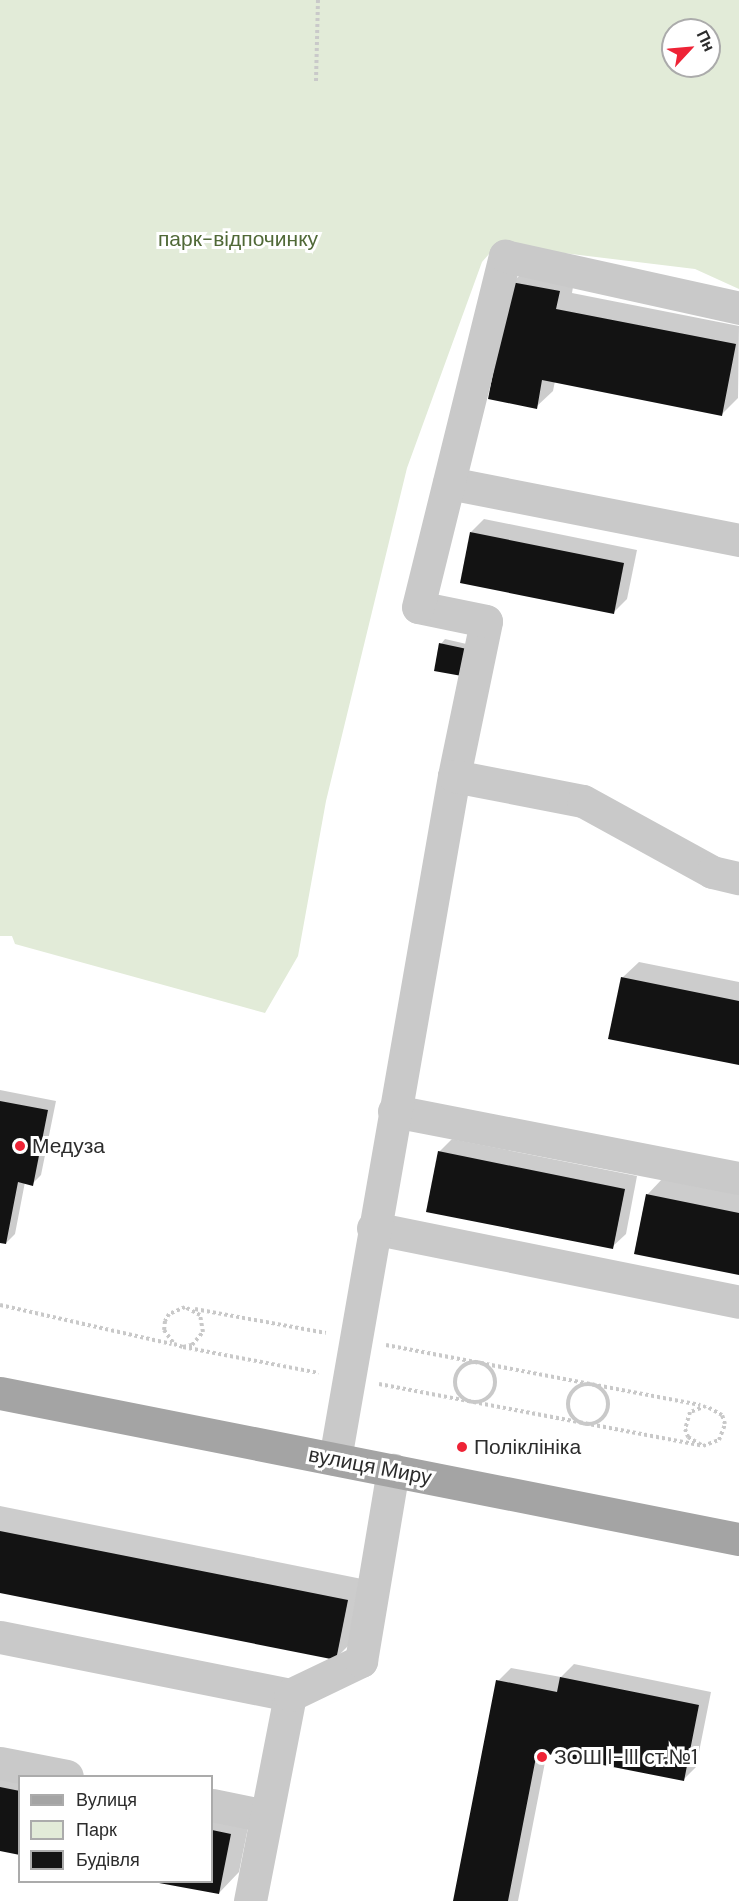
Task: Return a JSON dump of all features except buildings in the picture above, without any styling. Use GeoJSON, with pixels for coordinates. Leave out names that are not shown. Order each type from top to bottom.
{"type":"FeatureCollection","features":[{"type":"Feature","properties":{"kind":"main road","name":"вулиця Миру"},"geometry":{"type":"LineString","coordinates":[[0,1393],[739,1539]]}},
{"type":"Feature","properties":{"kind":"lane"},"geometry":{"type":"LineString","coordinates":[[335,1459],[373,1228],[454,776],[486,621],[418,607],[505,256],[739,308]]}},
{"type":"Feature","properties":{"kind":"lane"},"geometry":{"type":"LineString","coordinates":[[449,483],[739,540]]}},
{"type":"Feature","properties":{"kind":"lane"},"geometry":{"type":"LineString","coordinates":[[454,776],[583,801],[712,872],[739,878]]}},
{"type":"Feature","properties":{"kind":"lane"},"geometry":{"type":"LineString","coordinates":[[394,1112],[739,1178]]}},
{"type":"Feature","properties":{"kind":"lane"},"geometry":{"type":"LineString","coordinates":[[373,1228],[739,1302]]}},
{"type":"Feature","properties":{"kind":"lane"},"geometry":{"type":"LineString","coordinates":[[0,1637],[290,1695],[361,1661],[393,1470]]}},
{"type":"Feature","properties":{"kind":"lane"},"geometry":{"type":"LineString","coordinates":[[250,1901],[290,1695]]}},
{"type":"Feature","properties":{"kind":"lane"},"geometry":{"type":"LineString","coordinates":[[0,1763],[62,1775]]}},
{"type":"Feature","properties":{"kind":"lane"},"geometry":{"type":"LineString","coordinates":[[213,1805],[266,1816]]}},
{"type":"Feature","properties":{"kind":"path"},"geometry":{"type":"LineString","coordinates":[[316,81],[318,0]]}},
{"type":"Feature","properties":{"kind":"path"},"geometry":{"type":"LineString","coordinates":[[0,1305],[183,1347],[703,1446],[719,1440],[724,1424],[722,1415],[706,1406],[185,1307],[176,1308],[165,1321],[164,1330],[174,1344]]}},
{"type":"Feature","properties":{"kind":"path"},"geometry":{"type":"LineString","coordinates":[[183,1347],[192,1346],[203,1332],[200,1316],[185,1307]]}},
{"type":"Feature","properties":{"kind":"path"},"geometry":{"type":"LineString","coordinates":[[472,1402],[458,1392],[455,1383],[461,1367],[478,1362]]}},
{"type":"Feature","properties":{"kind":"path"},"geometry":{"type":"LineString","coordinates":[[472,1402],[489,1397],[494,1390],[492,1372],[478,1362]]}},
{"type":"Feature","properties":{"kind":"path"},"geometry":{"type":"LineString","coordinates":[[583,1384],[592,1384],[606,1394],[609,1403],[601,1419],[584,1424],[570,1413],[570,1395],[583,1384]]}},
{"type":"Feature","properties":{"kind":"path"},"geometry":{"type":"LineString","coordinates":[[703,1446],[688,1437],[685,1429],[690,1412],[706,1406]]}},
{"type":"Feature","properties":{"kind":"green space","name":"парк-відпочинку"},"geometry":{"type":"Polygon","coordinates":[[[0,0],[739,0],[739,289],[695,269],[497,245],[482,262],[407,468],[326,801],[298,956],[265,1013],[15,944],[12,936],[0,936],[0,0]]]}},
{"type":"Feature","properties":{"kind":"place","name":"Медуза"},"geometry":{"type":"Point","coordinates":[20,1146]}},
{"type":"Feature","properties":{"kind":"place","name":"Поліклініка"},"geometry":{"type":"Point","coordinates":[462,1447]}},
{"type":"Feature","properties":{"kind":"place","name":"ЗОШ I-III ст.№1"},"geometry":{"type":"Point","coordinates":[542,1757]}}]}
